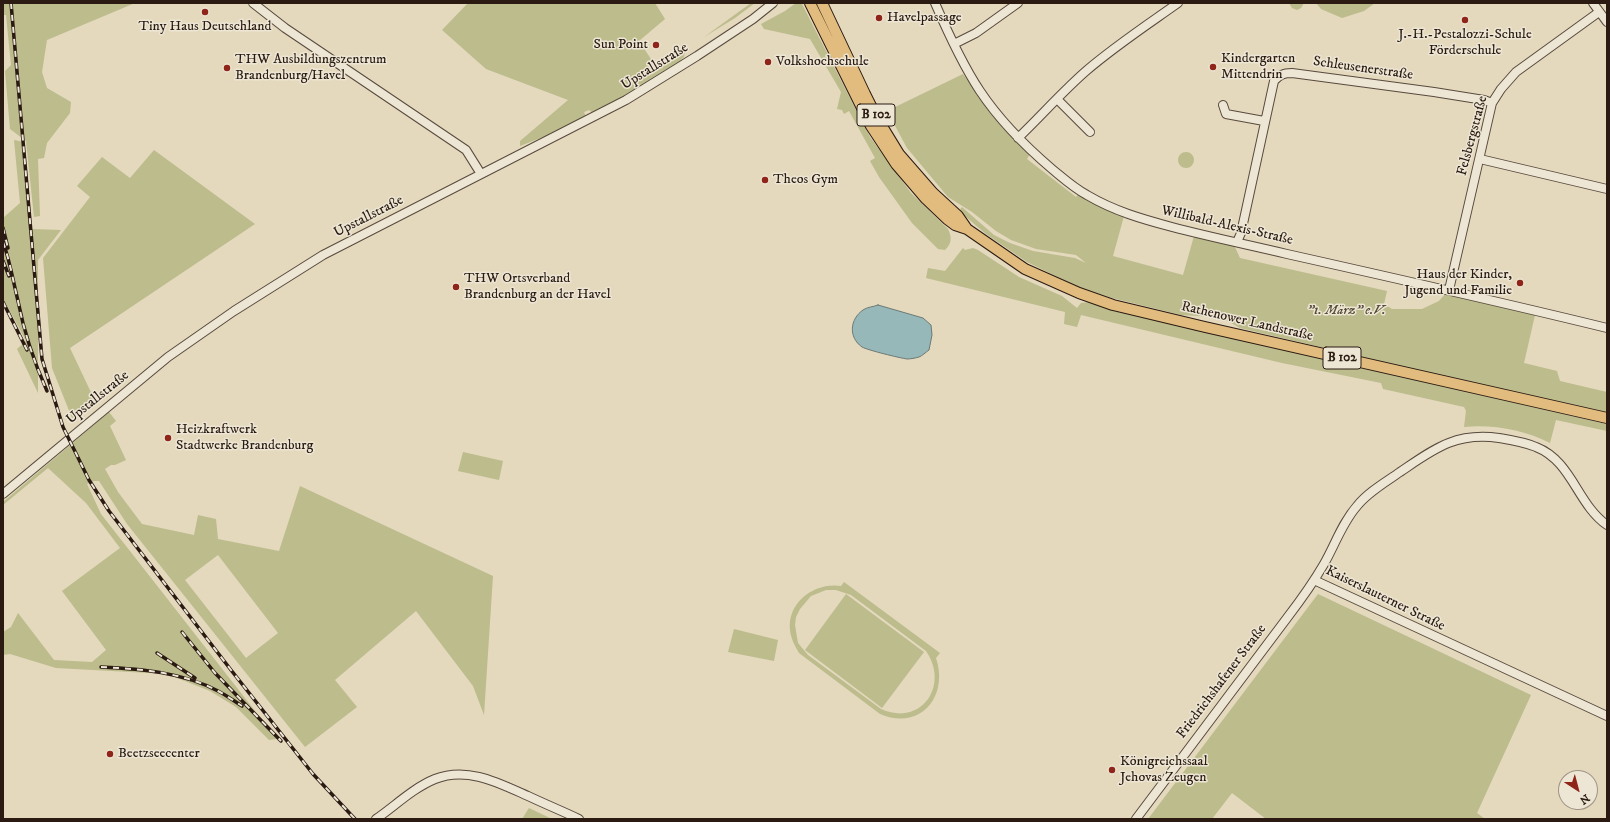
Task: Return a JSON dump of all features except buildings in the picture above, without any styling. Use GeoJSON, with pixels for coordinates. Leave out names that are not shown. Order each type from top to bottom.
{"type":"FeatureCollection","features":[{"type":"Feature","properties":{"kind":"main road","name":"Rathenower Landstraße"},"geometry":{"type":"LineString","coordinates":[[810,3],[872,126],[896,164],[926,199],[955,225],[967,229],[1025,269],[1079,293],[1113,305],[1607,418]]}},
{"type":"Feature","properties":{"kind":"main road","name":"Rathenower Landstraße"},"geometry":{"type":"LineString","coordinates":[[822,3],[874,112],[899,154],[932,193],[958,216],[967,229]]}},
{"type":"Feature","properties":{"kind":"street"},"geometry":{"type":"LineString","coordinates":[[253,3],[298,37],[466,150],[481,174]]}},
{"type":"Feature","properties":{"kind":"street","name":"Upstallstraße"},"geometry":{"type":"LineString","coordinates":[[3,494],[168,357],[234,310],[323,255],[557,137],[626,100],[698,56],[774,3]]}},
{"type":"Feature","properties":{"kind":"street","name":"Willibald-Alexis-Straße"},"geometry":{"type":"LineString","coordinates":[[935,3],[954,44],[980,91],[1018,138],[1070,183],[1085,194],[1105,205],[1150,221],[1607,328]]}},
{"type":"Feature","properties":{"kind":"street"},"geometry":{"type":"LineString","coordinates":[[954,44],[976,33],[1018,3]]}},
{"type":"Feature","properties":{"kind":"street"},"geometry":{"type":"LineString","coordinates":[[1018,138],[1056,99],[1102,57],[1178,3]]}},
{"type":"Feature","properties":{"kind":"street"},"geometry":{"type":"LineString","coordinates":[[1593,3],[1607,22]]}},
{"type":"Feature","properties":{"kind":"street","name":"Felsbergstraße"},"geometry":{"type":"LineString","coordinates":[[1449,290],[1492,103],[1516,72],[1600,12]]}},
{"type":"Feature","properties":{"kind":"street","name":"Schleusenerstraße"},"geometry":{"type":"LineString","coordinates":[[1237,242],[1241,233],[1264,121],[1274,81],[1285,72],[1434,92],[1484,100],[1492,103]]}},
{"type":"Feature","properties":{"kind":"street"},"geometry":{"type":"LineString","coordinates":[[1056,99],[1090,132]]}},
{"type":"Feature","properties":{"kind":"street"},"geometry":{"type":"LineString","coordinates":[[1222,106],[1226,114],[1264,121]]}},
{"type":"Feature","properties":{"kind":"street"},"geometry":{"type":"LineString","coordinates":[[1480,159],[1607,189]]}},
{"type":"Feature","properties":{"kind":"street","name":"Kaiserslauterner Straße"},"geometry":{"type":"LineString","coordinates":[[1607,525],[1597,518],[1590,510],[1561,465],[1545,451],[1514,440],[1470,436],[1452,441],[1432,451],[1372,492],[1357,506],[1346,522],[1314,580],[1607,716]]}},
{"type":"Feature","properties":{"kind":"street","name":"Friedrichshafener Straße"},"geometry":{"type":"LineString","coordinates":[[1136,819],[1314,580]]}},
{"type":"Feature","properties":{"kind":"street"},"geometry":{"type":"LineString","coordinates":[[376,819],[422,786],[435,779],[449,775],[472,775],[494,781],[579,819]]}},
{"type":"Feature","properties":{"kind":"green space"},"geometry":{"type":"Polygon","coordinates":[[[3,3],[135,3],[47,40],[42,72],[47,88],[71,102],[70,113],[47,143],[44,158],[38,159],[40,216],[34,217],[26,141],[10,129],[5,71],[11,65],[6,15],[3,15],[3,3]]]}},
{"type":"Feature","properties":{"kind":"green space"},"geometry":{"type":"Polygon","coordinates":[[[468,3],[655,3],[665,19],[639,41],[657,68],[685,51],[684,57],[680,61],[594,114],[589,110],[584,112],[586,117],[551,134],[520,146],[520,141],[568,100],[486,69],[442,30],[468,3]]]}},
{"type":"Feature","properties":{"kind":"green space"},"geometry":{"type":"Polygon","coordinates":[[[751,3],[755,3],[735,18],[704,37],[751,3]]]}},
{"type":"Feature","properties":{"kind":"green space"},"geometry":{"type":"Polygon","coordinates":[[[796,3],[802,4],[870,137],[911,193],[948,229],[951,240],[945,250],[938,249],[912,223],[879,177],[870,161],[875,158],[849,111],[844,114],[842,110],[837,109],[841,92],[810,39],[764,29],[761,24],[785,11],[796,3]]]}},
{"type":"Feature","properties":{"kind":"green space"},"geometry":{"type":"Polygon","coordinates":[[[1289,3],[1304,3],[1301,8],[1297,10],[1292,8],[1289,3]]]}},
{"type":"Feature","properties":{"kind":"green space"},"geometry":{"type":"Polygon","coordinates":[[[1316,3],[1375,3],[1364,11],[1342,18],[1321,9],[1316,3]]]}},
{"type":"Feature","properties":{"kind":"green space","name":"\"1. März\" e.V."},"geometry":{"type":"Polygon","coordinates":[[[963,74],[1002,126],[1030,154],[1027,159],[1076,197],[1079,193],[1124,216],[1113,256],[1183,275],[1194,236],[1234,245],[1240,258],[1387,291],[1384,304],[1392,309],[1422,309],[1439,301],[1446,293],[1535,315],[1524,363],[1557,371],[1560,381],[1607,392],[1607,415],[1240,328],[1226,320],[1214,317],[1181,315],[1112,298],[1076,286],[1027,262],[986,234],[959,211],[962,207],[994,235],[1010,243],[1033,251],[1075,258],[1086,263],[1076,255],[1036,249],[1011,240],[948,197],[907,148],[887,111],[963,74]]]}},
{"type":"Feature","properties":{"kind":"green space"},"geometry":{"type":"Polygon","coordinates":[[[14,140],[24,142],[32,229],[61,230],[38,260],[38,393],[17,349],[26,341],[3,298],[3,218],[20,203],[14,140]]]}},
{"type":"Feature","properties":{"kind":"green space"},"geometry":{"type":"Polygon","coordinates":[[[154,150],[255,224],[70,348],[96,403],[72,418],[52,368],[43,258],[90,197],[77,186],[102,157],[130,178],[154,150]]]}},
{"type":"Feature","properties":{"kind":"green space"},"geometry":{"type":"Polygon","coordinates":[[[1186,152],[1192,154],[1194,160],[1192,166],[1186,168],[1180,166],[1178,160],[1180,154],[1186,152]]]}},
{"type":"Feature","properties":{"kind":"green space"},"geometry":{"type":"Polygon","coordinates":[[[963,248],[965,250],[973,248],[978,250],[1019,277],[1062,296],[1077,308],[1081,303],[1089,302],[1114,311],[1607,424],[1607,431],[1556,420],[1550,443],[1519,431],[1486,426],[1464,427],[1466,411],[1464,407],[1383,389],[1381,383],[1282,363],[1081,315],[1077,327],[1064,324],[1065,312],[926,278],[928,268],[945,271],[963,248]]]}},
{"type":"Feature","properties":{"kind":"green space"},"geometry":{"type":"Polygon","coordinates":[[[109,412],[116,421],[110,426],[126,460],[115,465],[111,465],[105,469],[118,492],[142,524],[194,535],[198,515],[216,519],[218,539],[279,551],[300,486],[493,576],[484,715],[473,686],[416,611],[335,680],[357,707],[305,747],[127,524],[99,481],[94,481],[87,484],[101,514],[277,739],[269,740],[236,707],[210,691],[167,674],[56,668],[10,654],[3,655],[3,632],[11,627],[18,613],[54,660],[92,662],[106,650],[62,591],[120,548],[86,503],[48,468],[3,505],[3,502],[109,412]],[[218,555],[185,580],[246,658],[278,633],[218,555]]]}},
{"type":"Feature","properties":{"kind":"green space"},"geometry":{"type":"Polygon","coordinates":[[[463,452],[503,461],[499,480],[458,471],[463,452]]]}},
{"type":"Feature","properties":{"kind":"green space"},"geometry":{"type":"Polygon","coordinates":[[[844,582],[940,653],[936,658],[939,672],[938,686],[935,697],[928,707],[919,714],[907,718],[894,718],[880,714],[799,653],[792,639],[790,630],[790,620],[798,603],[805,596],[822,587],[841,586],[844,582]],[[826,590],[811,596],[800,609],[796,617],[795,625],[798,643],[808,655],[881,709],[895,713],[908,712],[919,708],[928,700],[933,689],[935,677],[933,664],[926,651],[851,595],[836,590],[826,590]]]}},
{"type":"Feature","properties":{"kind":"green space"},"geometry":{"type":"Polygon","coordinates":[[[846,594],[924,652],[882,708],[805,650],[846,594]]]}},
{"type":"Feature","properties":{"kind":"green space"},"geometry":{"type":"Polygon","coordinates":[[[1318,594],[1531,695],[1477,813],[1485,819],[1266,819],[1232,793],[1212,819],[1148,819],[1318,594]]]}},
{"type":"Feature","properties":{"kind":"green space"},"geometry":{"type":"Polygon","coordinates":[[[734,629],[778,640],[774,661],[728,652],[734,629]]]}},
{"type":"Feature","properties":{"kind":"green space"},"geometry":{"type":"Polygon","coordinates":[[[529,808],[552,819],[522,819],[529,808]]]}},
{"type":"Feature","properties":{"kind":"water"},"geometry":{"type":"Polygon","coordinates":[[[878,305],[923,318],[931,325],[932,335],[929,350],[919,357],[907,359],[877,352],[862,347],[857,343],[854,338],[852,328],[855,318],[866,308],[878,305]]]}},
{"type":"Feature","properties":{"kind":"railway"},"geometry":{"type":"LineString","coordinates":[[11,3],[42,359],[63,427],[89,480],[109,511],[313,774],[355,819]]}},
{"type":"Feature","properties":{"kind":"railway"},"geometry":{"type":"LineString","coordinates":[[3,228],[8,248]]}},
{"type":"Feature","properties":{"kind":"railway"},"geometry":{"type":"LineString","coordinates":[[3,242],[10,264],[26,335],[47,391]]}},
{"type":"Feature","properties":{"kind":"railway"},"geometry":{"type":"LineString","coordinates":[[3,261],[9,276]]}},
{"type":"Feature","properties":{"kind":"railway"},"geometry":{"type":"LineString","coordinates":[[3,302],[27,350]]}},
{"type":"Feature","properties":{"kind":"railway"},"geometry":{"type":"LineString","coordinates":[[182,632],[215,673],[281,741]]}},
{"type":"Feature","properties":{"kind":"railway"},"geometry":{"type":"LineString","coordinates":[[157,653],[195,678]]}},
{"type":"Feature","properties":{"kind":"railway"},"geometry":{"type":"LineString","coordinates":[[101,667],[146,670],[176,676],[218,691],[242,706]]}},
{"type":"Feature","properties":{"kind":"place","name":"Tiny Haus Deutschland"},"geometry":{"type":"Point","coordinates":[205,12]}},
{"type":"Feature","properties":{"kind":"place","name":"Havelpassage"},"geometry":{"type":"Point","coordinates":[879,18]}},
{"type":"Feature","properties":{"kind":"place","name":"J.-H.-Pestalozzi-Schule Förderschule"},"geometry":{"type":"Point","coordinates":[1465,20]}},
{"type":"Feature","properties":{"kind":"place","name":"Sun Point"},"geometry":{"type":"Point","coordinates":[656,45]}},
{"type":"Feature","properties":{"kind":"place","name":"Volkshochschule"},"geometry":{"type":"Point","coordinates":[768,62]}},
{"type":"Feature","properties":{"kind":"place","name":"Kindergarten Mittendrin"},"geometry":{"type":"Point","coordinates":[1213,67]}},
{"type":"Feature","properties":{"kind":"place","name":"THW Ausbildungszentrum Brandenburg/Havel"},"geometry":{"type":"Point","coordinates":[227,68]}},
{"type":"Feature","properties":{"kind":"place","name":"Theos Gym"},"geometry":{"type":"Point","coordinates":[765,180]}},
{"type":"Feature","properties":{"kind":"place","name":"Haus der Kinder, Jugend und Familie"},"geometry":{"type":"Point","coordinates":[1520,283]}},
{"type":"Feature","properties":{"kind":"place","name":"THW Ortsverband Brandenburg an der Havel"},"geometry":{"type":"Point","coordinates":[456,287]}},
{"type":"Feature","properties":{"kind":"place","name":"Heizkraftwerk Stadtwerke Brandenburg"},"geometry":{"type":"Point","coordinates":[168,438]}},
{"type":"Feature","properties":{"kind":"place","name":"Beetzseecenter"},"geometry":{"type":"Point","coordinates":[110,754]}},
{"type":"Feature","properties":{"kind":"place","name":"Königreichssaal Jehovas Zeugen"},"geometry":{"type":"Point","coordinates":[1112,770]}}]}
